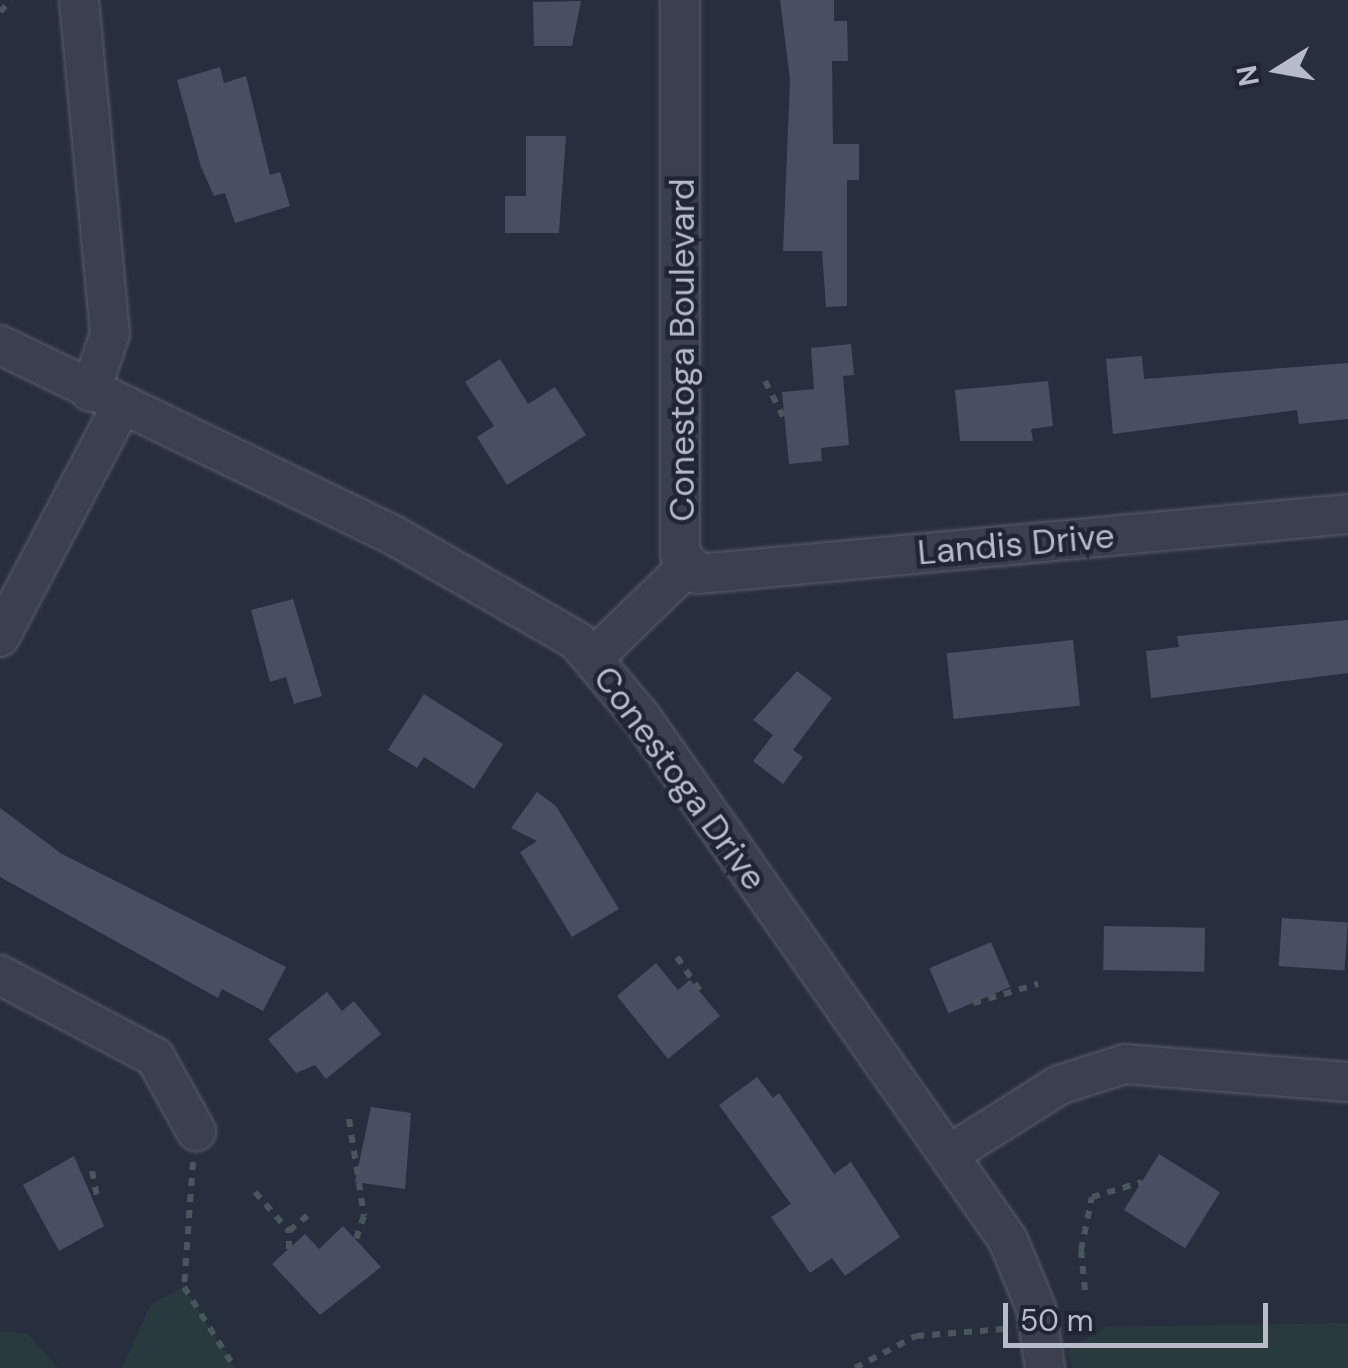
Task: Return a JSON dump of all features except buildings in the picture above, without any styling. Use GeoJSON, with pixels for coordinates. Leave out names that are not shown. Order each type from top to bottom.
{"type":"FeatureCollection","features":[{"type":"Feature","properties":{"kind":"street"},"geometry":{"type":"LineString","coordinates":[[0,637],[105,400],[110,334],[79,0]]}},
{"type":"Feature","properties":{"kind":"street","name":"Conestoga Boulevard"},"geometry":{"type":"LineString","coordinates":[[594,658],[688,566],[680,554],[680,0]]}},
{"type":"Feature","properties":{"kind":"street","name":"Conestoga Drive"},"geometry":{"type":"LineString","coordinates":[[0,345],[105,400],[393,535],[538,614],[594,658],[950,1154],[1027,1278],[1045,1368]]}},
{"type":"Feature","properties":{"kind":"street","name":"Landis Drive"},"geometry":{"type":"LineString","coordinates":[[688,566],[708,579],[1348,514]]}},
{"type":"Feature","properties":{"kind":"street"},"geometry":{"type":"LineString","coordinates":[[0,975],[155,1057],[196,1131]]}},
{"type":"Feature","properties":{"kind":"street"},"geometry":{"type":"LineString","coordinates":[[950,1154],[1059,1086],[1125,1064],[1348,1082]]}},
{"type":"Feature","properties":{"kind":"path"},"geometry":{"type":"LineString","coordinates":[[0,12],[11,0]]}},
{"type":"Feature","properties":{"kind":"path"},"geometry":{"type":"LineString","coordinates":[[765,381],[785,420]]}},
{"type":"Feature","properties":{"kind":"path"},"geometry":{"type":"LineString","coordinates":[[676,957],[704,997]]}},
{"type":"Feature","properties":{"kind":"path"},"geometry":{"type":"LineString","coordinates":[[973,1003],[1038,984]]}},
{"type":"Feature","properties":{"kind":"path"},"geometry":{"type":"LineString","coordinates":[[349,1119],[364,1216],[356,1239]]}},
{"type":"Feature","properties":{"kind":"path"},"geometry":{"type":"LineString","coordinates":[[196,1131],[184,1287],[235,1368]]}},
{"type":"Feature","properties":{"kind":"path"},"geometry":{"type":"LineString","coordinates":[[92,1172],[97,1197]]}},
{"type":"Feature","properties":{"kind":"path"},"geometry":{"type":"LineString","coordinates":[[1085,1290],[1080,1250],[1092,1198],[1142,1182]]}},
{"type":"Feature","properties":{"kind":"path"},"geometry":{"type":"LineString","coordinates":[[255,1192],[289,1231],[289,1249]]}},
{"type":"Feature","properties":{"kind":"path"},"geometry":{"type":"LineString","coordinates":[[289,1231],[308,1215]]}},
{"type":"Feature","properties":{"kind":"path"},"geometry":{"type":"LineString","coordinates":[[855,1368],[916,1336],[1006,1329]]}},
{"type":"Feature","properties":{"kind":"shaded area"},"geometry":{"type":"Polygon","coordinates":[[[184,1287],[235,1368],[122,1368],[151,1304],[184,1287]]]}},
{"type":"Feature","properties":{"kind":"shaded area"},"geometry":{"type":"Polygon","coordinates":[[[1348,1323],[1348,1368],[1072,1368],[1067,1351],[1106,1327],[1348,1323]]]}},
{"type":"Feature","properties":{"kind":"shaded area"},"geometry":{"type":"Polygon","coordinates":[[[0,1331],[28,1334],[58,1368],[0,1368],[0,1331]]]}}]}
